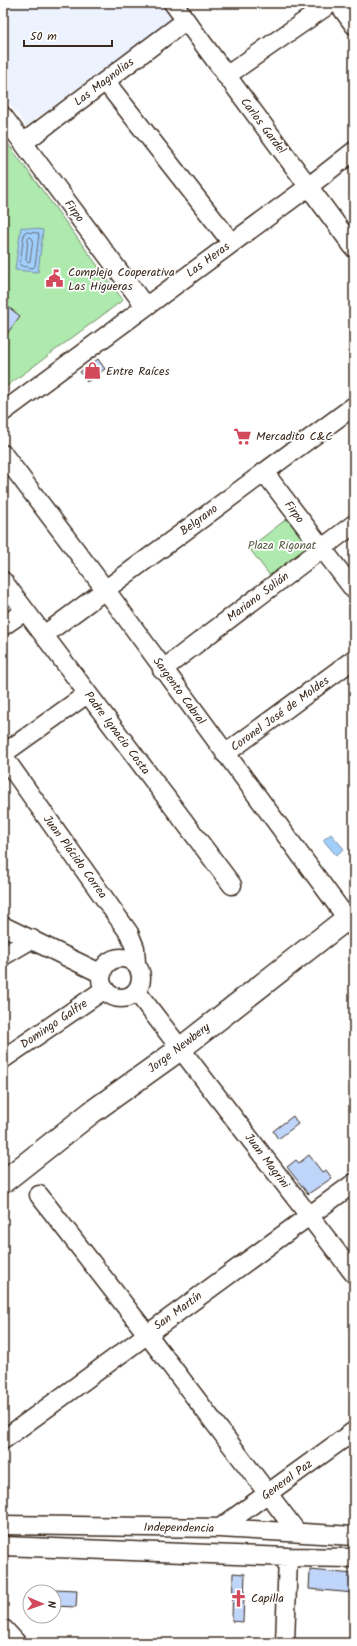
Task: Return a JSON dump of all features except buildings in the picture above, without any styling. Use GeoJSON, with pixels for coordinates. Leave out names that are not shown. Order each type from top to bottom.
{"type":"FeatureCollection","features":[{"type":"Feature","properties":{"kind":"main road","name":"Jorge Newbery"},"geometry":{"type":"LineString","coordinates":[[3,1182],[92,1112],[352,920]]}},
{"type":"Feature","properties":{"kind":"main road"},"geometry":{"type":"LineString","coordinates":[[3,1631],[14,1643]]}},
{"type":"Feature","properties":{"kind":"street","name":"Carlos Gardel"},"geometry":{"type":"LineString","coordinates":[[172,3],[354,248]]}},
{"type":"Feature","properties":{"kind":"street"},"geometry":{"type":"LineString","coordinates":[[226,76],[331,3]]}},
{"type":"Feature","properties":{"kind":"street"},"geometry":{"type":"LineString","coordinates":[[338,3],[354,25]]}},
{"type":"Feature","properties":{"kind":"street","name":"Las Magnolias"},"geometry":{"type":"LineString","coordinates":[[23,143],[185,21]]}},
{"type":"Feature","properties":{"kind":"street"},"geometry":{"type":"LineString","coordinates":[[105,81],[232,243]]}},
{"type":"Feature","properties":{"kind":"street","name":"Firpo"},"geometry":{"type":"LineString","coordinates":[[3,116],[145,306]]}},
{"type":"Feature","properties":{"kind":"street","name":"Las Heras"},"geometry":{"type":"LineString","coordinates":[[3,412],[308,187],[354,151]]}},
{"type":"Feature","properties":{"kind":"street","name":"Belgrano"},"geometry":{"type":"LineString","coordinates":[[44,635],[354,406]]}},
{"type":"Feature","properties":{"kind":"street","name":"Sargento Cabral"},"geometry":{"type":"LineString","coordinates":[[3,454],[105,589],[162,670],[352,920]]}},
{"type":"Feature","properties":{"kind":"street","name":"Firpo"},"geometry":{"type":"LineString","coordinates":[[264,472],[354,590]]}},
{"type":"Feature","properties":{"kind":"street","name":"Mariano Solián"},"geometry":{"type":"LineString","coordinates":[[162,670],[354,524]]}},
{"type":"Feature","properties":{"kind":"street","name":"Padre Ignacio Costa"},"geometry":{"type":"LineString","coordinates":[[3,581],[232,885]]}},
{"type":"Feature","properties":{"kind":"street"},"geometry":{"type":"LineString","coordinates":[[3,626],[25,610]]}},
{"type":"Feature","properties":{"kind":"street","name":"Coronel José de Moldes"},"geometry":{"type":"LineString","coordinates":[[225,754],[354,659]]}},
{"type":"Feature","properties":{"kind":"street"},"geometry":{"type":"LineString","coordinates":[[3,755],[87,694]]}},
{"type":"Feature","properties":{"kind":"street","name":"Juan Plácido Correa"},"geometry":{"type":"LineString","coordinates":[[3,755],[129,933],[136,948],[136,963]]}},
{"type":"Feature","properties":{"kind":"street"},"geometry":{"type":"LineString","coordinates":[[3,926],[32,939],[103,982],[116,997],[123,998],[136,991],[141,979],[140,972],[136,963],[126,958],[114,959],[108,963],[103,982]]}},
{"type":"Feature","properties":{"kind":"street"},"geometry":{"type":"LineString","coordinates":[[3,956],[32,939]]}},
{"type":"Feature","properties":{"kind":"street","name":"Domingo Galfre"},"geometry":{"type":"LineString","coordinates":[[3,1059],[103,982]]}},
{"type":"Feature","properties":{"kind":"street","name":"Juan Magrini"},"geometry":{"type":"LineString","coordinates":[[136,991],[354,1274]]}},
{"type":"Feature","properties":{"kind":"street","name":"San Martín"},"geometry":{"type":"LineString","coordinates":[[3,1440],[354,1183]]}},
{"type":"Feature","properties":{"kind":"street"},"geometry":{"type":"LineString","coordinates":[[39,1195],[148,1334],[297,1532]]}},
{"type":"Feature","properties":{"kind":"street","name":"General Paz"},"geometry":{"type":"LineString","coordinates":[[220,1528],[354,1431]]}},
{"type":"Feature","properties":{"kind":"street","name":"Independencia"},"geometry":{"type":"LineString","coordinates":[[3,1525],[220,1528],[354,1536]]}},
{"type":"Feature","properties":{"kind":"street"},"geometry":{"type":"LineString","coordinates":[[3,1546],[288,1557],[354,1558]]}},
{"type":"Feature","properties":{"kind":"street"},"geometry":{"type":"LineString","coordinates":[[285,1643],[288,1557]]}},
{"type":"Feature","properties":{"kind":"shaded area"},"geometry":{"type":"Polygon","coordinates":[[[3,3],[164,3],[174,17],[26,126],[3,95],[3,3]]]}},
{"type":"Feature","properties":{"kind":"green space","name":"Complejo Cooperativa Las Higueras"},"geometry":{"type":"Polygon","coordinates":[[[3,137],[123,300],[3,389],[3,137]]]}},
{"type":"Feature","properties":{"kind":"green space","name":"Plaza Rigonat"},"geometry":{"type":"Polygon","coordinates":[[[293,514],[315,543],[271,577],[249,548],[293,514]]]}},
{"type":"Feature","properties":{"kind":"water"},"geometry":{"type":"Polygon","coordinates":[[[21,227],[43,230],[38,272],[15,270],[21,227]]]}},
{"type":"Feature","properties":{"kind":"water"},"geometry":{"type":"Polygon","coordinates":[[[331,834],[344,849],[336,855],[323,840],[331,834]]]}},
{"type":"Feature","properties":{"kind":"place","name":"Complejo Cooperativa Las Higueras"},"geometry":{"type":"Point","coordinates":[55,279]}},
{"type":"Feature","properties":{"kind":"place","name":"Entre Raíces"},"geometry":{"type":"Point","coordinates":[93,371]}},
{"type":"Feature","properties":{"kind":"place","name":"Mercadito C&C"},"geometry":{"type":"Point","coordinates":[243,436]}},
{"type":"Feature","properties":{"kind":"place","name":"Capilla"},"geometry":{"type":"Point","coordinates":[238,1598]}}]}
